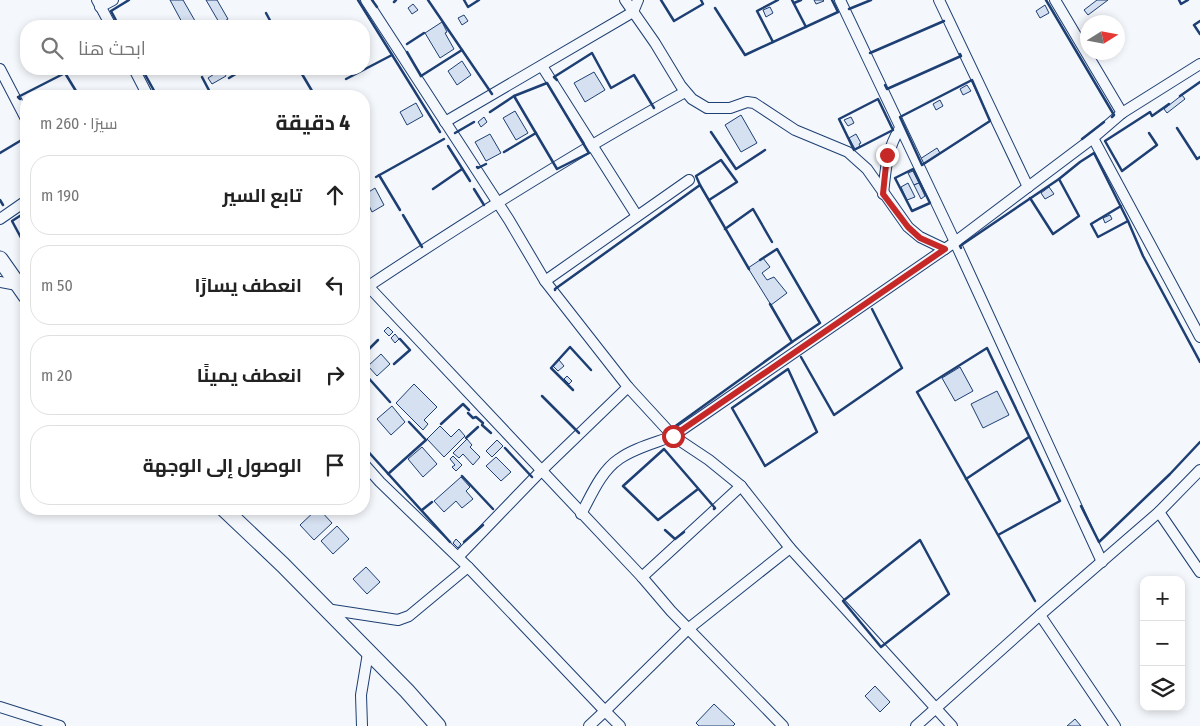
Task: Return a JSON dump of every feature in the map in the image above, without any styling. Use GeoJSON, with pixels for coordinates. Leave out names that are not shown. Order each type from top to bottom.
{"type":"FeatureCollection","features":[{"type":"Feature","properties":{"kind":"street"},"geometry":{"type":"LineString","coordinates":[[108,20],[99,3],[113,0]]}},
{"type":"Feature","properties":{"kind":"street"},"geometry":{"type":"LineString","coordinates":[[366,0],[509,220],[545,281],[628,387],[673,436],[741,486],[790,548],[952,726]]}},
{"type":"Feature","properties":{"kind":"street"},"geometry":{"type":"LineString","coordinates":[[625,0],[655,43],[685,92],[707,108],[730,108],[747,102],[754,103],[795,130],[848,152],[867,169],[908,227],[920,238],[945,249]]}},
{"type":"Feature","properties":{"kind":"street"},"geometry":{"type":"LineString","coordinates":[[445,122],[632,12],[638,0]]}},
{"type":"Feature","properties":{"kind":"street"},"geometry":{"type":"LineString","coordinates":[[840,0],[955,242],[1102,562]]}},
{"type":"Feature","properties":{"kind":"street"},"geometry":{"type":"LineString","coordinates":[[939,0],[1028,187]]}},
{"type":"Feature","properties":{"kind":"street"},"geometry":{"type":"LineString","coordinates":[[1054,0],[1122,113]]}},
{"type":"Feature","properties":{"kind":"street"},"geometry":{"type":"LineString","coordinates":[[581,514],[607,470],[618,460],[629,453],[673,436],[955,242],[1093,138],[1122,113],[1200,64]]}},
{"type":"Feature","properties":{"kind":"street"},"geometry":{"type":"LineString","coordinates":[[542,66],[637,216]]}},
{"type":"Feature","properties":{"kind":"street"},"geometry":{"type":"LineString","coordinates":[[0,69],[20,107]]}},
{"type":"Feature","properties":{"kind":"street"},"geometry":{"type":"LineString","coordinates":[[137,75],[145,90]]}},
{"type":"Feature","properties":{"kind":"street"},"geometry":{"type":"LineString","coordinates":[[370,284],[497,204],[638,118],[685,92]]}},
{"type":"Feature","properties":{"kind":"street"},"geometry":{"type":"LineString","coordinates":[[883,194],[887,155],[892,141],[900,128]]}},
{"type":"Feature","properties":{"kind":"street"},"geometry":{"type":"LineString","coordinates":[[1093,138],[1176,295],[1200,336]]}},
{"type":"Feature","properties":{"kind":"street"},"geometry":{"type":"LineString","coordinates":[[545,281],[689,180]]}},
{"type":"Feature","properties":{"kind":"street"},"geometry":{"type":"LineString","coordinates":[[0,219],[20,205]]}},
{"type":"Feature","properties":{"kind":"street"},"geometry":{"type":"LineString","coordinates":[[0,259],[20,288]]}},
{"type":"Feature","properties":{"kind":"street"},"geometry":{"type":"LineString","coordinates":[[0,282],[20,290]]}},
{"type":"Feature","properties":{"kind":"street"},"geometry":{"type":"LineString","coordinates":[[370,291],[642,577],[688,629],[783,726]]}},
{"type":"Feature","properties":{"kind":"street"},"geometry":{"type":"LineString","coordinates":[[458,557],[628,387]]}},
{"type":"Feature","properties":{"kind":"street"},"geometry":{"type":"LineString","coordinates":[[916,726],[1159,512],[1200,470]]}},
{"type":"Feature","properties":{"kind":"street"},"geometry":{"type":"LineString","coordinates":[[370,471],[468,567],[620,726]]}},
{"type":"Feature","properties":{"kind":"street"},"geometry":{"type":"LineString","coordinates":[[642,577],[741,486]]}},
{"type":"Feature","properties":{"kind":"street"},"geometry":{"type":"LineString","coordinates":[[1159,512],[1200,572]]}},
{"type":"Feature","properties":{"kind":"street"},"geometry":{"type":"LineString","coordinates":[[230,515],[283,565],[407,691],[438,726]]}},
{"type":"Feature","properties":{"kind":"street"},"geometry":{"type":"LineString","coordinates":[[588,726],[688,629],[790,548]]}},
{"type":"Feature","properties":{"kind":"street"},"geometry":{"type":"LineString","coordinates":[[326,609],[398,620],[409,616],[468,567]]}},
{"type":"Feature","properties":{"kind":"street"},"geometry":{"type":"LineString","coordinates":[[1040,615],[1115,726]]}},
{"type":"Feature","properties":{"kind":"street"},"geometry":{"type":"LineString","coordinates":[[362,726],[361,695],[368,653]]}},
{"type":"Feature","properties":{"kind":"street"},"geometry":{"type":"LineString","coordinates":[[0,707],[60,726]]}},
{"type":"Feature","properties":{"kind":"building"},"geometry":{"type":"Polygon","coordinates":[[[170,0],[183,0],[195,20],[181,20],[170,0]]]}},
{"type":"Feature","properties":{"kind":"building"},"geometry":{"type":"Polygon","coordinates":[[[206,0],[217,0],[228,19],[218,20],[206,0]]]}},
{"type":"Feature","properties":{"kind":"building"},"geometry":{"type":"Polygon","coordinates":[[[814,0],[823,0],[824,1],[816,4],[814,0]]]}},
{"type":"Feature","properties":{"kind":"building"},"geometry":{"type":"Polygon","coordinates":[[[1097,0],[1108,0],[1088,15],[1084,10],[1097,0]]]}},
{"type":"Feature","properties":{"kind":"building"},"geometry":{"type":"Polygon","coordinates":[[[413,4],[418,10],[412,14],[408,8],[413,4]]]}},
{"type":"Feature","properties":{"kind":"building"},"geometry":{"type":"Polygon","coordinates":[[[1045,5],[1049,13],[1040,18],[1036,11],[1045,5]]]}},
{"type":"Feature","properties":{"kind":"building"},"geometry":{"type":"Polygon","coordinates":[[[770,7],[773,13],[766,17],[763,10],[770,7]]]}},
{"type":"Feature","properties":{"kind":"building"},"geometry":{"type":"Polygon","coordinates":[[[464,15],[468,21],[462,25],[458,18],[464,15]]]}},
{"type":"Feature","properties":{"kind":"building"},"geometry":{"type":"Polygon","coordinates":[[[442,22],[447,32],[445,33],[454,49],[440,58],[425,33],[442,22]]]}},
{"type":"Feature","properties":{"kind":"building"},"geometry":{"type":"Polygon","coordinates":[[[462,61],[471,75],[457,85],[448,71],[462,61]]]}},
{"type":"Feature","properties":{"kind":"building"},"geometry":{"type":"Polygon","coordinates":[[[594,72],[605,90],[585,102],[574,83],[594,72]]]}},
{"type":"Feature","properties":{"kind":"building"},"geometry":{"type":"Polygon","coordinates":[[[213,75],[226,76],[212,84],[208,78],[213,75]]]}},
{"type":"Feature","properties":{"kind":"building"},"geometry":{"type":"Polygon","coordinates":[[[967,85],[971,91],[963,95],[960,89],[967,85]]]}},
{"type":"Feature","properties":{"kind":"building"},"geometry":{"type":"Polygon","coordinates":[[[1182,95],[1185,99],[1167,113],[1164,109],[1182,95]]]}},
{"type":"Feature","properties":{"kind":"building"},"geometry":{"type":"Polygon","coordinates":[[[940,100],[943,106],[936,110],[933,104],[940,100]]]}},
{"type":"Feature","properties":{"kind":"building"},"geometry":{"type":"Polygon","coordinates":[[[416,103],[423,116],[407,125],[400,112],[416,103]]]}},
{"type":"Feature","properties":{"kind":"building"},"geometry":{"type":"Polygon","coordinates":[[[515,111],[528,133],[516,140],[503,118],[515,111]]]}},
{"type":"Feature","properties":{"kind":"building"},"geometry":{"type":"Polygon","coordinates":[[[741,115],[757,143],[741,152],[725,125],[741,115]]]}},
{"type":"Feature","properties":{"kind":"building"},"geometry":{"type":"Polygon","coordinates":[[[484,117],[487,122],[481,127],[478,122],[484,117]]]}},
{"type":"Feature","properties":{"kind":"building"},"geometry":{"type":"Polygon","coordinates":[[[851,117],[854,123],[848,126],[844,120],[851,117]]]}},
{"type":"Feature","properties":{"kind":"building"},"geometry":{"type":"Polygon","coordinates":[[[490,134],[501,153],[486,161],[475,142],[490,134]]]}},
{"type":"Feature","properties":{"kind":"building"},"geometry":{"type":"Polygon","coordinates":[[[856,134],[861,143],[855,149],[849,138],[856,134]]]}},
{"type":"Feature","properties":{"kind":"building"},"geometry":{"type":"Polygon","coordinates":[[[937,148],[940,153],[923,164],[920,159],[937,148]]]}},
{"type":"Feature","properties":{"kind":"building"},"geometry":{"type":"Polygon","coordinates":[[[913,171],[919,183],[914,185],[908,173],[913,171]]]}},
{"type":"Feature","properties":{"kind":"building"},"geometry":{"type":"Polygon","coordinates":[[[908,183],[915,197],[907,200],[901,187],[908,183]]]}},
{"type":"Feature","properties":{"kind":"building"},"geometry":{"type":"Polygon","coordinates":[[[919,183],[925,196],[921,199],[914,185],[919,183]]]}},
{"type":"Feature","properties":{"kind":"building"},"geometry":{"type":"Polygon","coordinates":[[[1049,187],[1054,194],[1045,199],[1041,193],[1049,187]]]}},
{"type":"Feature","properties":{"kind":"building"},"geometry":{"type":"Polygon","coordinates":[[[375,188],[384,205],[372,212],[370,208],[370,191],[375,188]]]}},
{"type":"Feature","properties":{"kind":"building"},"geometry":{"type":"Polygon","coordinates":[[[1110,215],[1112,219],[1105,223],[1103,218],[1110,215]]]}},
{"type":"Feature","properties":{"kind":"building"},"geometry":{"type":"Polygon","coordinates":[[[763,258],[770,267],[762,273],[767,280],[774,277],[787,293],[771,305],[748,268],[763,258]]]}},
{"type":"Feature","properties":{"kind":"building"},"geometry":{"type":"Polygon","coordinates":[[[388,327],[393,332],[389,336],[384,331],[388,327]]]}},
{"type":"Feature","properties":{"kind":"building"},"geometry":{"type":"Polygon","coordinates":[[[395,334],[399,339],[395,343],[391,338],[395,334]]]}},
{"type":"Feature","properties":{"kind":"building"},"geometry":{"type":"Polygon","coordinates":[[[381,354],[390,364],[377,376],[370,368],[370,364],[381,354]]]}},
{"type":"Feature","properties":{"kind":"building"},"geometry":{"type":"Polygon","coordinates":[[[559,360],[564,366],[558,371],[553,366],[559,360]]]}},
{"type":"Feature","properties":{"kind":"building"},"geometry":{"type":"Polygon","coordinates":[[[960,367],[973,391],[955,401],[942,378],[960,367]]]}},
{"type":"Feature","properties":{"kind":"building"},"geometry":{"type":"Polygon","coordinates":[[[567,376],[572,381],[569,384],[564,379],[567,376]]]}},
{"type":"Feature","properties":{"kind":"building"},"geometry":{"type":"Polygon","coordinates":[[[414,384],[437,407],[424,420],[428,424],[423,430],[396,403],[414,384]]]}},
{"type":"Feature","properties":{"kind":"building"},"geometry":{"type":"Polygon","coordinates":[[[997,391],[1009,415],[983,428],[971,404],[997,391]]]}},
{"type":"Feature","properties":{"kind":"building"},"geometry":{"type":"Polygon","coordinates":[[[392,406],[405,422],[391,435],[377,419],[392,406]]]}},
{"type":"Feature","properties":{"kind":"building"},"geometry":{"type":"Polygon","coordinates":[[[440,426],[451,437],[459,429],[465,436],[444,457],[427,439],[440,426]]]}},
{"type":"Feature","properties":{"kind":"building"},"geometry":{"type":"Polygon","coordinates":[[[467,439],[472,445],[470,447],[480,457],[473,465],[463,454],[459,458],[453,453],[467,439]]]}},
{"type":"Feature","properties":{"kind":"building"},"geometry":{"type":"Polygon","coordinates":[[[497,440],[503,446],[492,457],[486,451],[497,440]]]}},
{"type":"Feature","properties":{"kind":"building"},"geometry":{"type":"Polygon","coordinates":[[[422,447],[437,464],[423,477],[408,459],[422,447]]]}},
{"type":"Feature","properties":{"kind":"building"},"geometry":{"type":"Polygon","coordinates":[[[453,456],[462,465],[456,471],[452,467],[455,465],[450,459],[453,456]]]}},
{"type":"Feature","properties":{"kind":"building"},"geometry":{"type":"Polygon","coordinates":[[[496,457],[511,472],[501,481],[486,466],[496,457]]]}},
{"type":"Feature","properties":{"kind":"building"},"geometry":{"type":"Polygon","coordinates":[[[461,477],[470,487],[466,491],[473,499],[462,508],[456,501],[444,512],[434,501],[461,477]]]}},
{"type":"Feature","properties":{"kind":"building"},"geometry":{"type":"Polygon","coordinates":[[[311,515],[325,515],[332,523],[314,540],[300,525],[311,515]]]}},
{"type":"Feature","properties":{"kind":"building"},"geometry":{"type":"Polygon","coordinates":[[[337,526],[349,539],[333,554],[321,541],[337,526]]]}},
{"type":"Feature","properties":{"kind":"building"},"geometry":{"type":"Polygon","coordinates":[[[456,539],[461,544],[458,548],[453,543],[456,539]]]}},
{"type":"Feature","properties":{"kind":"building"},"geometry":{"type":"Polygon","coordinates":[[[366,567],[380,582],[367,594],[353,579],[366,567]]]}},
{"type":"Feature","properties":{"kind":"building"},"geometry":{"type":"Polygon","coordinates":[[[875,686],[890,702],[880,712],[865,696],[875,686]]]}},
{"type":"Feature","properties":{"kind":"building"},"geometry":{"type":"Polygon","coordinates":[[[714,704],[735,724],[733,726],[699,726],[696,723],[714,704]]]}},
{"type":"Feature","properties":{"kind":"building"},"geometry":{"type":"Polygon","coordinates":[[[1075,719],[1081,726],[1067,726],[1075,719]]]}},
{"type":"Feature","properties":{"kind":"wall"},"geometry":{"type":"LineString","coordinates":[[116,20],[111,11],[129,0]]}},
{"type":"Feature","properties":{"kind":"wall"},"geometry":{"type":"LineString","coordinates":[[358,0],[440,132]]}},
{"type":"Feature","properties":{"kind":"wall"},"geometry":{"type":"LineString","coordinates":[[372,0],[377,7]]}},
{"type":"Feature","properties":{"kind":"wall"},"geometry":{"type":"LineString","coordinates":[[428,0],[492,94]]}},
{"type":"Feature","properties":{"kind":"wall"},"geometry":{"type":"LineString","coordinates":[[464,0],[468,7],[479,0]]}},
{"type":"Feature","properties":{"kind":"wall"},"geometry":{"type":"LineString","coordinates":[[661,0],[674,21],[703,4],[701,0]]}},
{"type":"Feature","properties":{"kind":"wall"},"geometry":{"type":"LineString","coordinates":[[773,42],[757,11],[778,0]]}},
{"type":"Feature","properties":{"kind":"wall"},"geometry":{"type":"LineString","coordinates":[[792,0],[806,27]]}},
{"type":"Feature","properties":{"kind":"wall"},"geometry":{"type":"LineString","coordinates":[[794,3],[801,0]]}},
{"type":"Feature","properties":{"kind":"wall"},"geometry":{"type":"LineString","coordinates":[[715,8],[745,55],[838,12],[832,0]]}},
{"type":"Feature","properties":{"kind":"wall"},"geometry":{"type":"LineString","coordinates":[[849,9],[871,0]]}},
{"type":"Feature","properties":{"kind":"wall"},"geometry":{"type":"LineString","coordinates":[[1046,0],[1114,115],[1112,117]]}},
{"type":"Feature","properties":{"kind":"wall"},"geometry":{"type":"LineString","coordinates":[[1179,0],[1181,4],[1188,0]]}},
{"type":"Feature","properties":{"kind":"wall"},"geometry":{"type":"LineString","coordinates":[[266,13],[270,20]]}},
{"type":"Feature","properties":{"kind":"wall"},"geometry":{"type":"LineString","coordinates":[[870,53],[944,21]]}},
{"type":"Feature","properties":{"kind":"wall"},"geometry":{"type":"LineString","coordinates":[[1200,21],[1194,25],[1200,34]]}},
{"type":"Feature","properties":{"kind":"wall"},"geometry":{"type":"LineString","coordinates":[[407,44],[424,33]]}},
{"type":"Feature","properties":{"kind":"wall"},"geometry":{"type":"LineString","coordinates":[[421,76],[462,50]]}},
{"type":"Feature","properties":{"kind":"wall"},"geometry":{"type":"LineString","coordinates":[[407,52],[421,76]]}},
{"type":"Feature","properties":{"kind":"wall"},"geometry":{"type":"LineString","coordinates":[[557,80],[554,77],[592,53],[611,88],[634,75],[654,108]]}},
{"type":"Feature","properties":{"kind":"wall"},"geometry":{"type":"LineString","coordinates":[[885,85],[887,89],[961,56],[960,54]]}},
{"type":"Feature","properties":{"kind":"wall"},"geometry":{"type":"LineString","coordinates":[[370,66],[392,55]]}},
{"type":"Feature","properties":{"kind":"wall"},"geometry":{"type":"LineString","coordinates":[[32,90],[61,75]]}},
{"type":"Feature","properties":{"kind":"wall"},"geometry":{"type":"LineString","coordinates":[[66,75],[75,90]]}},
{"type":"Feature","properties":{"kind":"wall"},"geometry":{"type":"LineString","coordinates":[[145,75],[154,90]]}},
{"type":"Feature","properties":{"kind":"wall"},"geometry":{"type":"LineString","coordinates":[[229,78],[234,75]]}},
{"type":"Feature","properties":{"kind":"wall"},"geometry":{"type":"LineString","coordinates":[[303,75],[311,90]]}},
{"type":"Feature","properties":{"kind":"wall"},"geometry":{"type":"LineString","coordinates":[[346,79],[354,75]]}},
{"type":"Feature","properties":{"kind":"wall"},"geometry":{"type":"LineString","coordinates":[[202,77],[209,90]]}},
{"type":"Feature","properties":{"kind":"wall"},"geometry":{"type":"LineString","coordinates":[[972,80],[990,121],[922,165],[900,117],[972,80]]}},
{"type":"Feature","properties":{"kind":"wall"},"geometry":{"type":"LineString","coordinates":[[1180,96],[1200,82]]}},
{"type":"Feature","properties":{"kind":"wall"},"geometry":{"type":"LineString","coordinates":[[547,83],[589,153],[557,169],[514,96],[547,83]]}},
{"type":"Feature","properties":{"kind":"wall"},"geometry":{"type":"LineString","coordinates":[[20,96],[18,97],[20,99]]}},
{"type":"Feature","properties":{"kind":"wall"},"geometry":{"type":"LineString","coordinates":[[490,112],[514,96]]}},
{"type":"Feature","properties":{"kind":"wall"},"geometry":{"type":"LineString","coordinates":[[878,99],[893,130],[854,150],[839,119],[878,99]]}},
{"type":"Feature","properties":{"kind":"wall"},"geometry":{"type":"LineString","coordinates":[[1149,133],[1157,145],[1122,171],[1105,141],[1150,112],[1152,116],[1169,104]]}},
{"type":"Feature","properties":{"kind":"wall"},"geometry":{"type":"LineString","coordinates":[[455,133],[474,122]]}},
{"type":"Feature","properties":{"kind":"wall"},"geometry":{"type":"LineString","coordinates":[[1082,139],[1104,122]]}},
{"type":"Feature","properties":{"kind":"wall"},"geometry":{"type":"LineString","coordinates":[[1177,128],[1197,159],[1200,157]]}},
{"type":"Feature","properties":{"kind":"wall"},"geometry":{"type":"LineString","coordinates":[[711,132],[736,169],[765,150]]}},
{"type":"Feature","properties":{"kind":"wall"},"geometry":{"type":"LineString","coordinates":[[504,152],[536,133]]}},
{"type":"Feature","properties":{"kind":"wall"},"geometry":{"type":"LineString","coordinates":[[376,177],[444,139]]}},
{"type":"Feature","properties":{"kind":"wall"},"geometry":{"type":"LineString","coordinates":[[0,153],[20,141]]}},
{"type":"Feature","properties":{"kind":"wall"},"geometry":{"type":"LineString","coordinates":[[448,146],[470,181]]}},
{"type":"Feature","properties":{"kind":"wall"},"geometry":{"type":"LineString","coordinates":[[961,248],[960,246],[1094,153],[1143,256],[1200,362]]}},
{"type":"Feature","properties":{"kind":"wall"},"geometry":{"type":"LineString","coordinates":[[700,185],[696,176],[721,160],[737,182],[709,200]]}},
{"type":"Feature","properties":{"kind":"wall"},"geometry":{"type":"LineString","coordinates":[[477,167],[486,164]]}},
{"type":"Feature","properties":{"kind":"wall"},"geometry":{"type":"LineString","coordinates":[[433,189],[462,169]]}},
{"type":"Feature","properties":{"kind":"wall"},"geometry":{"type":"LineString","coordinates":[[913,169],[930,203],[912,211],[895,178],[913,169]]}},
{"type":"Feature","properties":{"kind":"wall"},"geometry":{"type":"LineString","coordinates":[[379,175],[400,210]]}},
{"type":"Feature","properties":{"kind":"wall"},"geometry":{"type":"LineString","coordinates":[[1030,198],[1053,234],[1079,216],[1059,179]]}},
{"type":"Feature","properties":{"kind":"wall"},"geometry":{"type":"LineString","coordinates":[[555,290],[700,185],[749,269]]}},
{"type":"Feature","properties":{"kind":"wall"},"geometry":{"type":"LineString","coordinates":[[474,189],[484,205]]}},
{"type":"Feature","properties":{"kind":"wall"},"geometry":{"type":"LineString","coordinates":[[0,200],[3,205]]}},
{"type":"Feature","properties":{"kind":"wall"},"geometry":{"type":"LineString","coordinates":[[1121,206],[1091,224],[1098,237],[1128,221]]}},
{"type":"Feature","properties":{"kind":"wall"},"geometry":{"type":"LineString","coordinates":[[725,229],[753,209],[772,242]]}},
{"type":"Feature","properties":{"kind":"wall"},"geometry":{"type":"LineString","coordinates":[[403,215],[422,247]]}},
{"type":"Feature","properties":{"kind":"wall"},"geometry":{"type":"LineString","coordinates":[[20,216],[12,221],[20,236]]}},
{"type":"Feature","properties":{"kind":"wall"},"geometry":{"type":"LineString","coordinates":[[760,260],[777,249],[820,323],[792,342]]}},
{"type":"Feature","properties":{"kind":"wall"},"geometry":{"type":"LineString","coordinates":[[670,430],[792,342],[770,304]]}},
{"type":"Feature","properties":{"kind":"wall"},"geometry":{"type":"LineString","coordinates":[[801,357],[834,415],[902,368],[872,309]]}},
{"type":"Feature","properties":{"kind":"wall"},"geometry":{"type":"LineString","coordinates":[[394,364],[410,350],[400,339]]}},
{"type":"Feature","properties":{"kind":"wall"},"geometry":{"type":"LineString","coordinates":[[370,348],[378,340]]}},
{"type":"Feature","properties":{"kind":"wall"},"geometry":{"type":"LineString","coordinates":[[573,390],[551,368],[570,347],[591,370]]}},
{"type":"Feature","properties":{"kind":"wall"},"geometry":{"type":"LineString","coordinates":[[998,535],[917,392],[987,348],[1060,501],[998,535],[1035,601]]}},
{"type":"Feature","properties":{"kind":"wall"},"geometry":{"type":"LineString","coordinates":[[788,369],[817,432],[765,466],[732,408],[788,369]]}},
{"type":"Feature","properties":{"kind":"wall"},"geometry":{"type":"LineString","coordinates":[[370,380],[390,402]]}},
{"type":"Feature","properties":{"kind":"wall"},"geometry":{"type":"LineString","coordinates":[[542,396],[579,433]]}},
{"type":"Feature","properties":{"kind":"wall"},"geometry":{"type":"LineString","coordinates":[[441,424],[463,404],[469,410]]}},
{"type":"Feature","properties":{"kind":"wall"},"geometry":{"type":"LineString","coordinates":[[468,413],[483,423],[482,425],[491,433]]}},
{"type":"Feature","properties":{"kind":"wall"},"geometry":{"type":"LineString","coordinates":[[388,474],[426,440],[409,422]]}},
{"type":"Feature","properties":{"kind":"wall"},"geometry":{"type":"LineString","coordinates":[[466,438],[478,427]]}},
{"type":"Feature","properties":{"kind":"wall"},"geometry":{"type":"LineString","coordinates":[[966,479],[1029,437]]}},
{"type":"Feature","properties":{"kind":"wall"},"geometry":{"type":"LineString","coordinates":[[1081,506],[1099,542],[1170,474],[1200,442]]}},
{"type":"Feature","properties":{"kind":"wall"},"geometry":{"type":"LineString","coordinates":[[505,448],[532,477]]}},
{"type":"Feature","properties":{"kind":"wall"},"geometry":{"type":"LineString","coordinates":[[698,489],[658,520],[623,486],[664,449],[715,508],[714,509]]}},
{"type":"Feature","properties":{"kind":"wall"},"geometry":{"type":"LineString","coordinates":[[370,454],[450,542]]}},
{"type":"Feature","properties":{"kind":"wall"},"geometry":{"type":"LineString","coordinates":[[462,476],[493,509]]}},
{"type":"Feature","properties":{"kind":"wall"},"geometry":{"type":"LineString","coordinates":[[422,510],[432,502]]}},
{"type":"Feature","properties":{"kind":"wall"},"geometry":{"type":"LineString","coordinates":[[464,542],[483,525]]}},
{"type":"Feature","properties":{"kind":"wall"},"geometry":{"type":"LineString","coordinates":[[665,530],[675,539],[684,532]]}},
{"type":"Feature","properties":{"kind":"wall"},"geometry":{"type":"LineString","coordinates":[[920,540],[949,594],[881,647],[843,601],[920,540]]}},
{"type":"Feature","properties":{"kind":"route"},"geometry":{"type":"LineString","coordinates":[[673,436],[945,249],[920,238],[908,227],[883,194],[887,155]]}}]}
